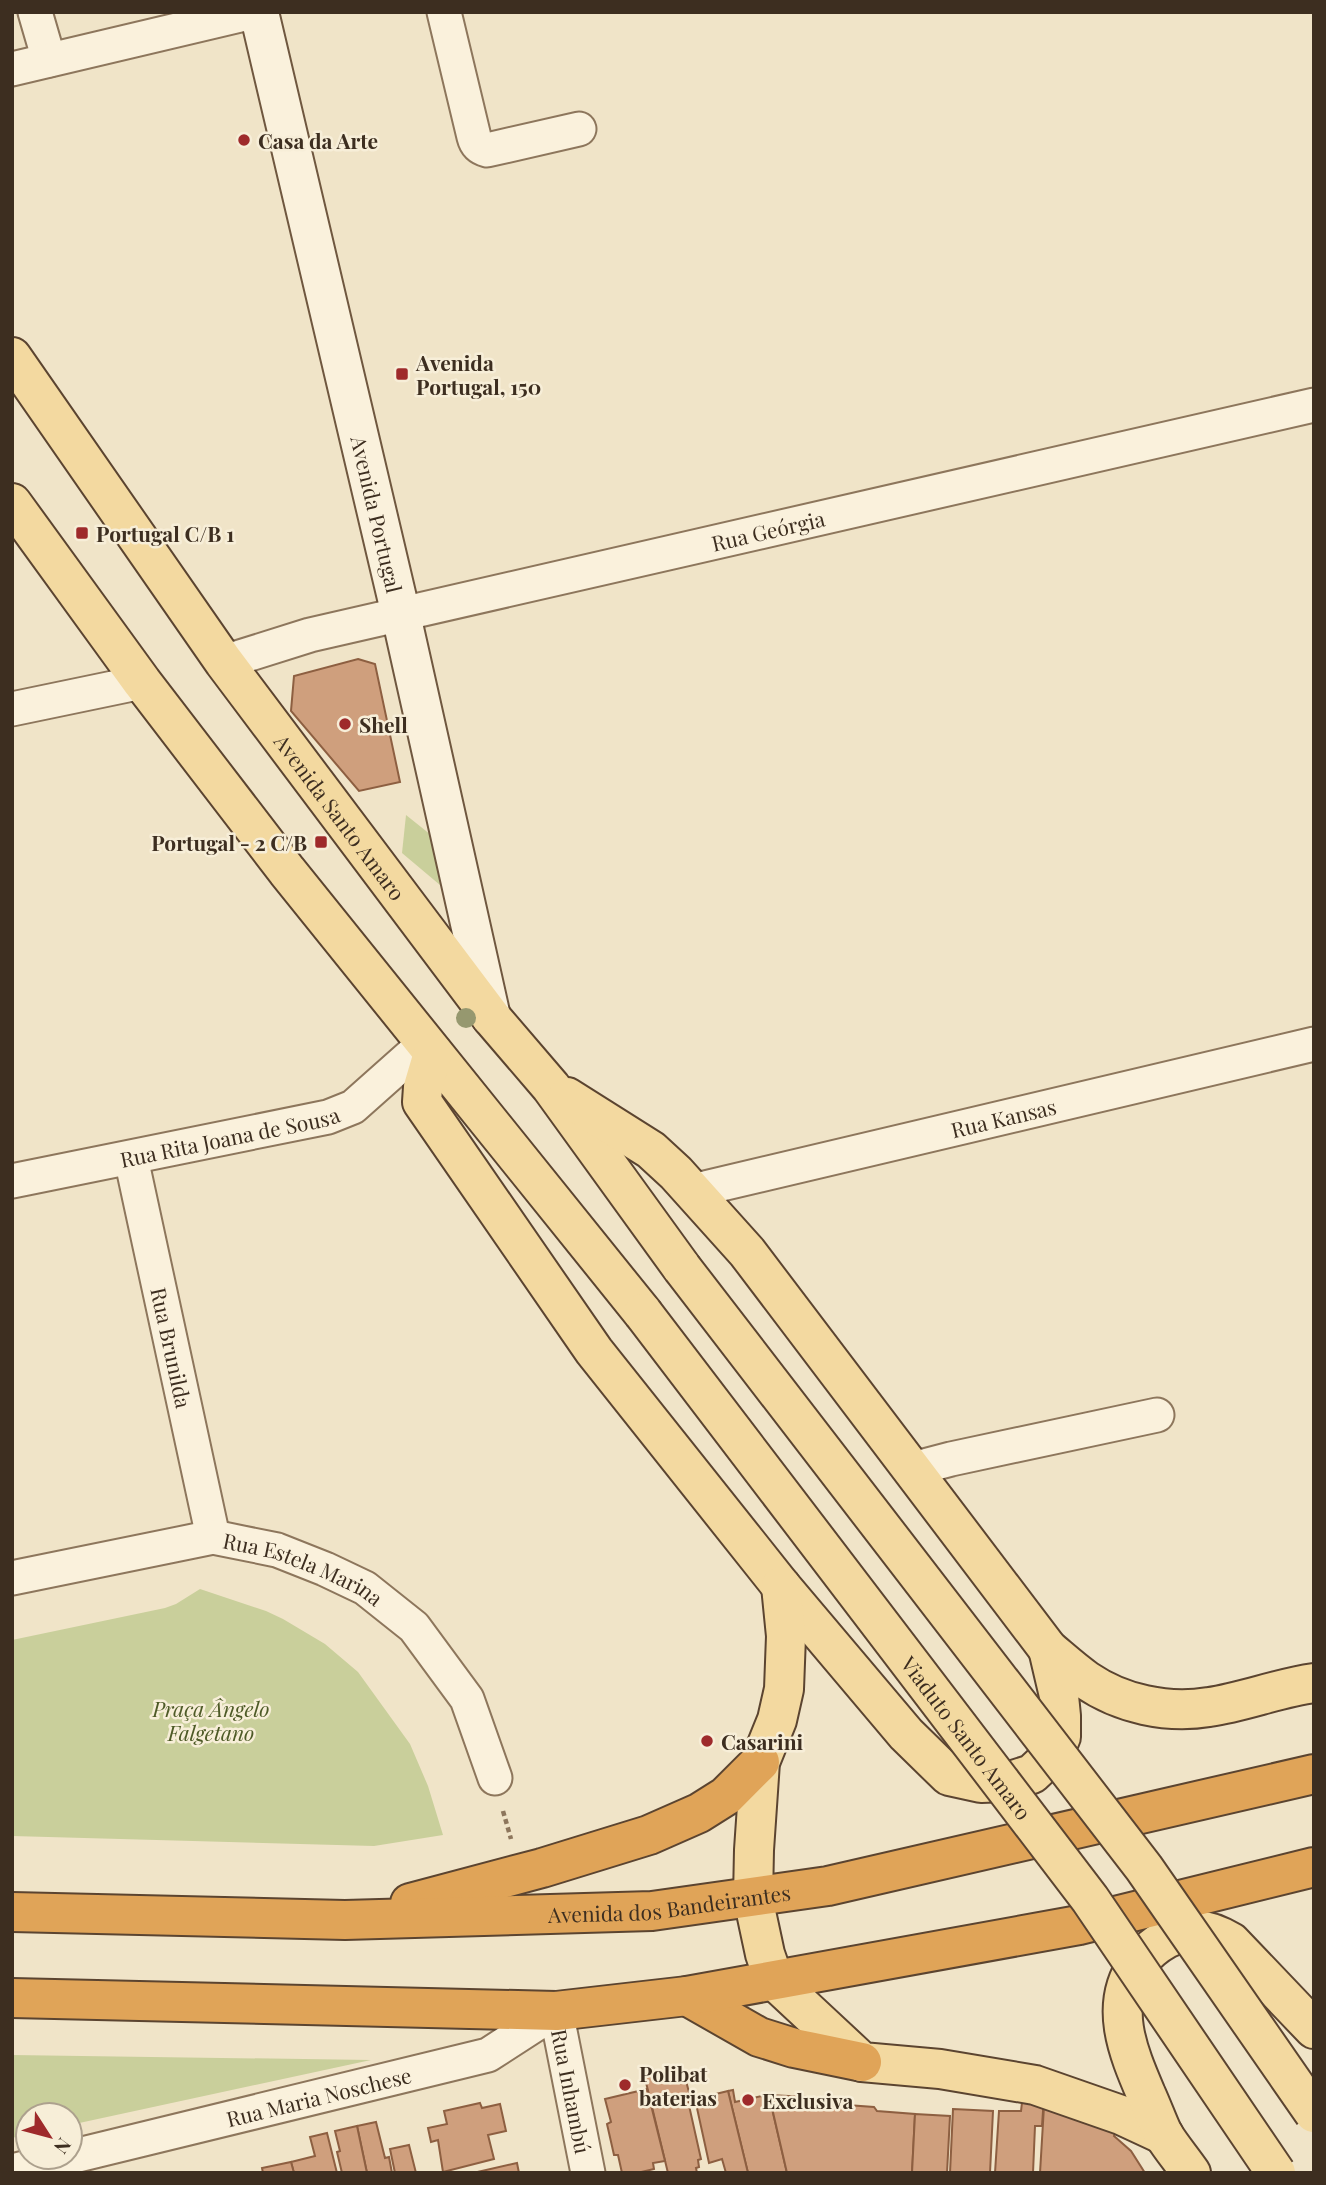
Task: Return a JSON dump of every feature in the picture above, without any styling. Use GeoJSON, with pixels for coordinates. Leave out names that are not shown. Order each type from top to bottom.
{"type":"FeatureCollection","features":[{"type":"Feature","properties":{"kind":"highway"},"geometry":{"type":"LineString","coordinates":[[345,1920],[520,1874],[649,1835],[699,1813],[726,1796],[760,1762]]}},
{"type":"Feature","properties":{"kind":"highway","name":"Avenida dos Bandeirantes"},"geometry":{"type":"LineString","coordinates":[[12,1912],[345,1920],[652,1911],[828,1886],[1314,1774]]}},
{"type":"Feature","properties":{"kind":"highway"},"geometry":{"type":"LineString","coordinates":[[12,1998],[556,2011],[687,1996],[1079,1925],[1314,1867]]}},
{"type":"Feature","properties":{"kind":"highway"},"geometry":{"type":"LineString","coordinates":[[687,1996],[759,2037],[794,2048],[862,2062]]}},
{"type":"Feature","properties":{"kind":"main road","name":"Avenida Santo Amaro"},"geometry":{"type":"LineString","coordinates":[[12,357],[223,662],[491,1017],[551,1087],[682,1268],[1144,1868],[1314,2113]]}},
{"type":"Feature","properties":{"kind":"main road"},"geometry":{"type":"LineString","coordinates":[[12,503],[142,682],[287,871],[429,1048],[422,1096],[425,1107],[594,1351],[781,1586],[906,1734],[949,1776],[981,1783],[1007,1782],[1032,1774],[1049,1758],[1060,1737],[1059,1696],[1048,1649]]}},
{"type":"Feature","properties":{"kind":"main road","name":"Viaduto Santo Amaro"},"geometry":{"type":"LineString","coordinates":[[429,1048],[643,1313],[1090,1899],[1276,2173]]}},
{"type":"Feature","properties":{"kind":"main road"},"geometry":{"type":"LineString","coordinates":[[551,1087],[651,1150],[692,1191],[747,1252],[1048,1649],[1087,1681],[1129,1702],[1167,1710],[1208,1707],[1314,1683]]}},
{"type":"Feature","properties":{"kind":"main road"},"geometry":{"type":"LineString","coordinates":[[781,1586],[786,1636],[784,1689],[777,1720],[760,1762],[753,1898],[765,1954],[774,1980],[862,2062],[940,2069],[1035,2085],[1121,2115],[1164,2136]]}},
{"type":"Feature","properties":{"kind":"main road"},"geometry":{"type":"LineString","coordinates":[[1191,2173],[1164,2136],[1134,2066],[1123,2028],[1122,1997],[1129,1975],[1142,1957],[1160,1942],[1184,1931],[1202,1930],[1217,1934],[1231,1942],[1314,2029]]}},
{"type":"Feature","properties":{"kind":"street"},"geometry":{"type":"LineString","coordinates":[[35,12],[49,60]]}},
{"type":"Feature","properties":{"kind":"street"},"geometry":{"type":"LineString","coordinates":[[12,69],[253,12]]}},
{"type":"Feature","properties":{"kind":"street","name":"Avenida Portugal"},"geometry":{"type":"LineString","coordinates":[[259,12],[401,615],[491,1017]]}},
{"type":"Feature","properties":{"kind":"street"},"geometry":{"type":"LineString","coordinates":[[443,12],[476,144],[487,150],[579,129]]}},
{"type":"Feature","properties":{"kind":"street","name":"Rua Geórgia"},"geometry":{"type":"LineString","coordinates":[[223,662],[310,635],[1314,405]]}},
{"type":"Feature","properties":{"kind":"street"},"geometry":{"type":"LineString","coordinates":[[12,709],[142,682]]}},
{"type":"Feature","properties":{"kind":"street","name":"Rua Kansas"},"geometry":{"type":"LineString","coordinates":[[692,1191],[1314,1044]]}},
{"type":"Feature","properties":{"kind":"street","name":"Rua Rita Joana de Sousa"},"geometry":{"type":"LineString","coordinates":[[12,1181],[328,1117],[353,1107],[429,1048]]}},
{"type":"Feature","properties":{"kind":"street","name":"Rua Brunilda"},"geometry":{"type":"LineString","coordinates":[[131,1158],[213,1537]]}},
{"type":"Feature","properties":{"kind":"street"},"geometry":{"type":"LineString","coordinates":[[913,1469],[1157,1415]]}},
{"type":"Feature","properties":{"kind":"street","name":"Rua Estela Marina"},"geometry":{"type":"LineString","coordinates":[[12,1578],[213,1537],[276,1550],[325,1569],[365,1588],[414,1627],[467,1699],[495,1778]]}},
{"type":"Feature","properties":{"kind":"street","name":"Rua Maria Noschese"},"geometry":{"type":"LineString","coordinates":[[84,2154],[488,2055],[556,2011]]}},
{"type":"Feature","properties":{"kind":"street","name":"Rua Inhambú"},"geometry":{"type":"LineString","coordinates":[[556,2011],[587,2173]]}},
{"type":"Feature","properties":{"kind":"path"},"geometry":{"type":"LineString","coordinates":[[495,1778],[520,1874]]}},
{"type":"Feature","properties":{"kind":"green space"},"geometry":{"type":"Polygon","coordinates":[[[406,815],[436,839],[440,885],[402,853],[406,815]]]}},
{"type":"Feature","properties":{"kind":"green space","name":"Praça Ângelo Falgetano"},"geometry":{"type":"Polygon","coordinates":[[[200,1589],[283,1619],[325,1644],[358,1672],[410,1744],[428,1786],[443,1835],[374,1846],[12,1836],[12,1640],[165,1608],[200,1589]]]}},
{"type":"Feature","properties":{"kind":"green space"},"geometry":{"type":"Polygon","coordinates":[[[12,2055],[371,2060],[84,2122],[84,2101],[14,2101],[12,2138],[12,2055]]]}},
{"type":"Feature","properties":{"kind":"building","name":"Shell"},"geometry":{"type":"Polygon","coordinates":[[[358,659],[375,664],[400,782],[359,791],[291,711],[294,676],[358,659]]]}},
{"type":"Feature","properties":{"kind":"building"},"geometry":{"type":"Polygon","coordinates":[[[643,2070],[684,2073],[701,2159],[698,2160],[697,2173],[668,2173],[643,2070]]]}},
{"type":"Feature","properties":{"kind":"building"},"geometry":{"type":"Polygon","coordinates":[[[647,2089],[665,2161],[653,2163],[654,2169],[622,2173],[618,2155],[614,2155],[607,2124],[611,2122],[605,2099],[647,2089]]]}},
{"type":"Feature","properties":{"kind":"building"},"geometry":{"type":"Polygon","coordinates":[[[733,2090],[735,2102],[766,2095],[767,2101],[770,2100],[787,2173],[748,2173],[728,2091],[733,2090]]]}},
{"type":"Feature","properties":{"kind":"building"},"geometry":{"type":"Polygon","coordinates":[[[728,2091],[748,2173],[726,2173],[722,2159],[709,2163],[695,2099],[728,2091]]]}},
{"type":"Feature","properties":{"kind":"building"},"geometry":{"type":"Polygon","coordinates":[[[1023,2094],[1044,2096],[1042,2126],[1035,2126],[1033,2173],[995,2173],[999,2111],[1021,2111],[1023,2094]]]}},
{"type":"Feature","properties":{"kind":"building"},"geometry":{"type":"Polygon","coordinates":[[[769,2095],[807,2097],[806,2102],[874,2107],[877,2111],[915,2114],[912,2173],[787,2173],[769,2095]]]}},
{"type":"Feature","properties":{"kind":"building"},"geometry":{"type":"Polygon","coordinates":[[[480,2103],[482,2108],[500,2104],[506,2131],[488,2135],[494,2159],[443,2172],[438,2140],[431,2142],[428,2128],[447,2124],[444,2111],[480,2103]]]}},
{"type":"Feature","properties":{"kind":"building"},"geometry":{"type":"Polygon","coordinates":[[[1044,2106],[1120,2122],[1114,2136],[1131,2151],[1145,2173],[1040,2173],[1044,2106]]]}},
{"type":"Feature","properties":{"kind":"building"},"geometry":{"type":"Polygon","coordinates":[[[953,2109],[993,2111],[990,2173],[950,2173],[953,2109]]]}},
{"type":"Feature","properties":{"kind":"building"},"geometry":{"type":"Polygon","coordinates":[[[915,2114],[950,2116],[947,2173],[912,2173],[915,2114]]]}},
{"type":"Feature","properties":{"kind":"building"},"geometry":{"type":"Polygon","coordinates":[[[376,2122],[385,2158],[389,2157],[392,2173],[367,2173],[357,2126],[376,2122]]]}},
{"type":"Feature","properties":{"kind":"building"},"geometry":{"type":"Polygon","coordinates":[[[357,2126],[367,2173],[342,2173],[335,2131],[357,2126]]]}},
{"type":"Feature","properties":{"kind":"building"},"geometry":{"type":"Polygon","coordinates":[[[327,2133],[337,2173],[294,2173],[291,2162],[315,2156],[310,2137],[327,2133]]]}},
{"type":"Feature","properties":{"kind":"building"},"geometry":{"type":"Polygon","coordinates":[[[409,2145],[416,2173],[395,2173],[390,2149],[409,2145]]]}},
{"type":"Feature","properties":{"kind":"building"},"geometry":{"type":"Polygon","coordinates":[[[291,2162],[294,2173],[263,2173],[262,2168],[291,2162]]]}},
{"type":"Feature","properties":{"kind":"building"},"geometry":{"type":"Polygon","coordinates":[[[517,2163],[519,2173],[473,2173],[517,2163]]]}},
{"type":"Feature","properties":{"kind":"place","name":"Casa da Arte"},"geometry":{"type":"Point","coordinates":[244,140]}},
{"type":"Feature","properties":{"kind":"place","name":"Avenida Portugal, 150"},"geometry":{"type":"Point","coordinates":[402,374]}},
{"type":"Feature","properties":{"kind":"place","name":"Portugal C/B 1"},"geometry":{"type":"Point","coordinates":[82,533]}},
{"type":"Feature","properties":{"kind":"place","name":"Shell"},"geometry":{"type":"Point","coordinates":[345,724]}},
{"type":"Feature","properties":{"kind":"place","name":"Portugal - 2 C/B"},"geometry":{"type":"Point","coordinates":[321,842]}},
{"type":"Feature","properties":{"kind":"place","name":"Casarini"},"geometry":{"type":"Point","coordinates":[707,1741]}},
{"type":"Feature","properties":{"kind":"place","name":"Polibat baterias"},"geometry":{"type":"Point","coordinates":[625,2085]}},
{"type":"Feature","properties":{"kind":"place","name":"Exclusiva"},"geometry":{"type":"Point","coordinates":[748,2100]}}]}
